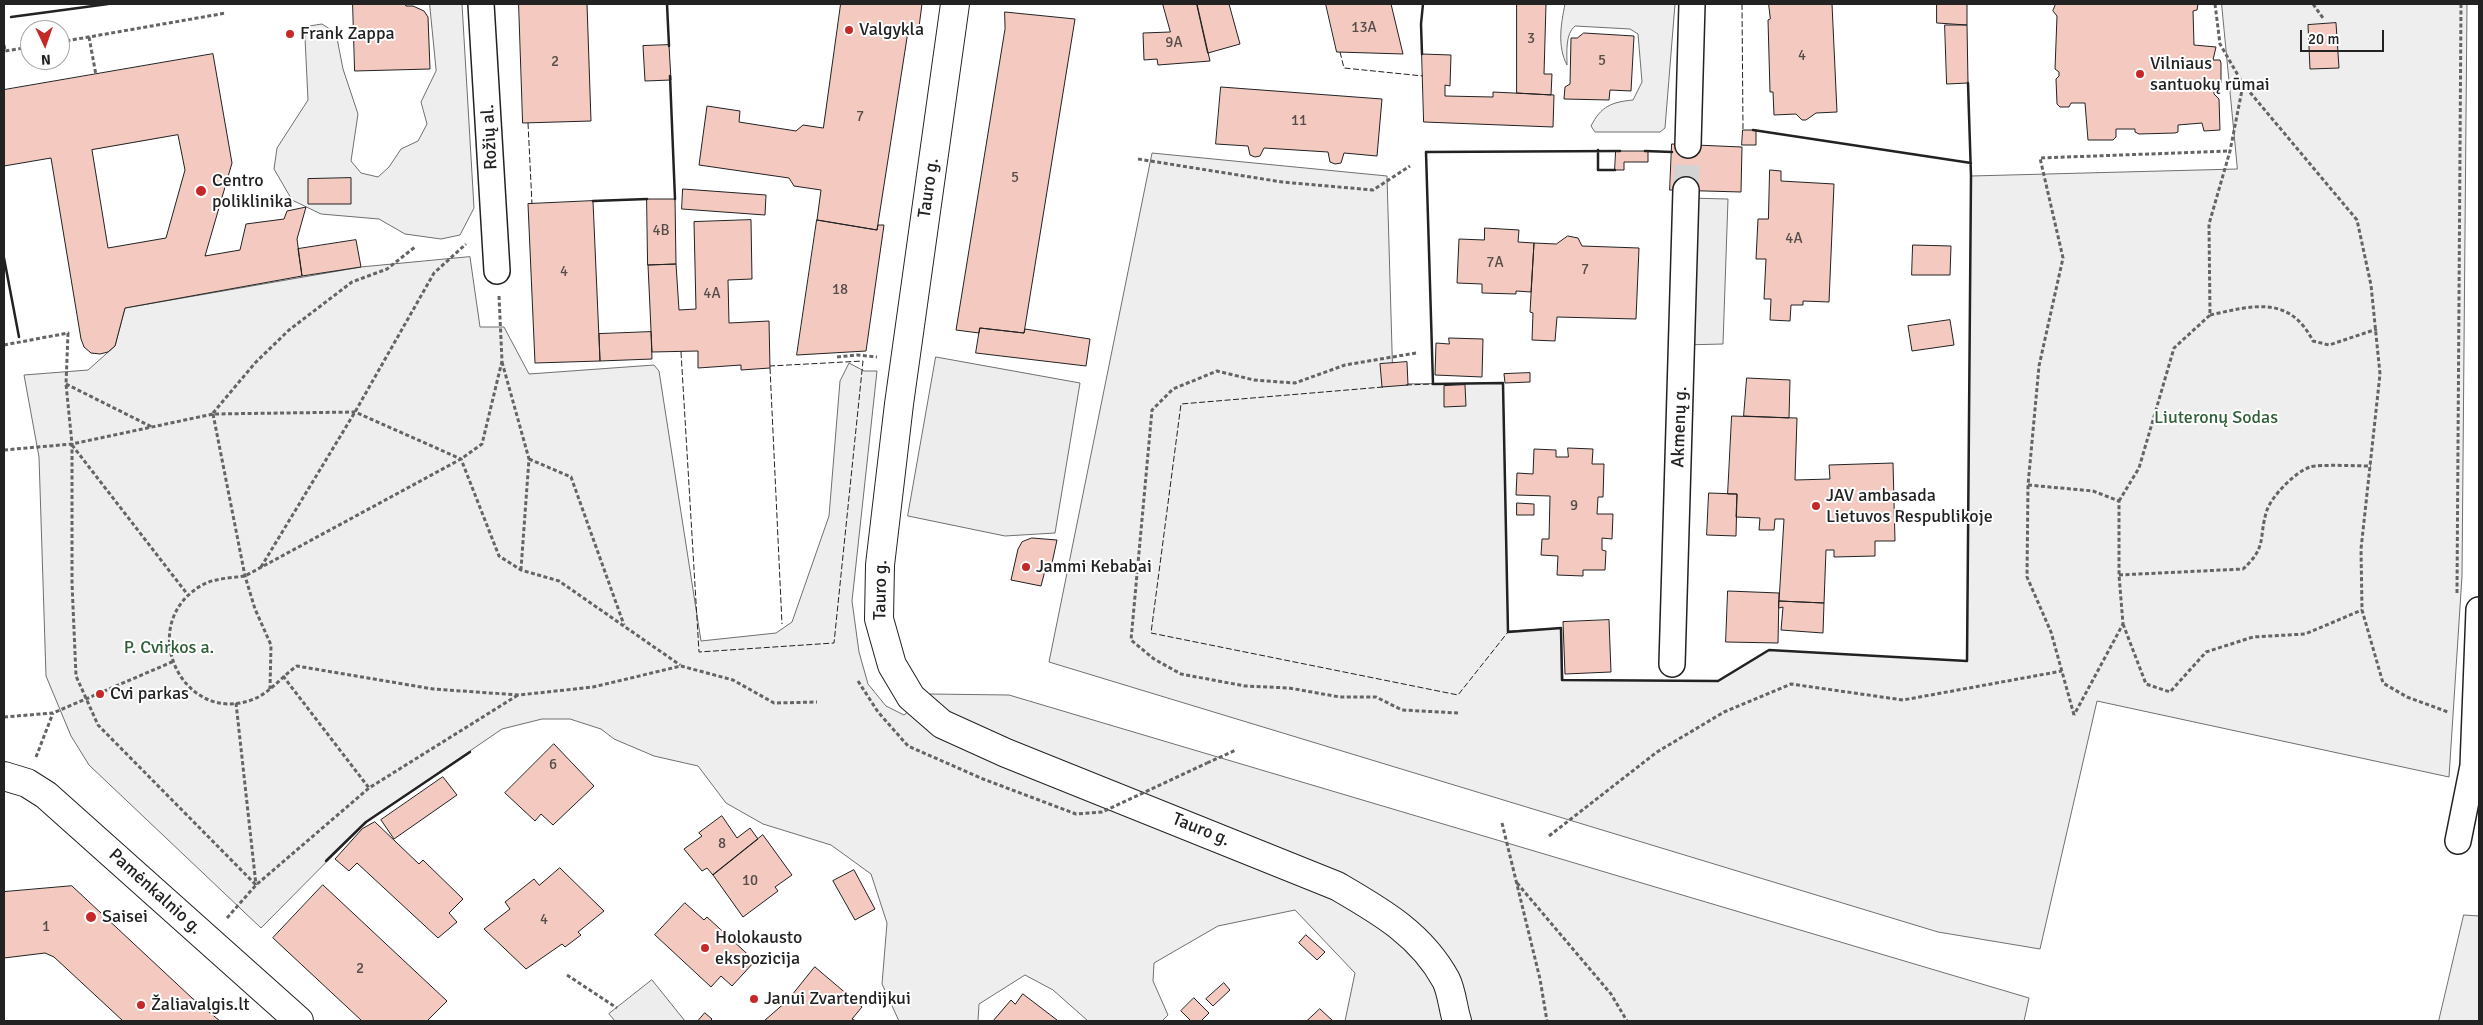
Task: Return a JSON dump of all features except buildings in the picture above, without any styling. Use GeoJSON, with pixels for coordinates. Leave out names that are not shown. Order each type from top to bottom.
{"type":"FeatureCollection","features":[{"type":"Feature","properties":{"kind":"main road","name":"Tauro g."},"geometry":{"type":"LineString","coordinates":[[955,4],[899,404],[880,565],[879,619],[892,665],[911,697],[942,724],[1006,753],[1337,886],[1387,915],[1422,947],[1446,981],[1457,1021]]}},
{"type":"Feature","properties":{"kind":"main road","name":"Pamėnkalnio g."},"geometry":{"type":"LineString","coordinates":[[15,779],[46,795],[299,1021]]}},
{"type":"Feature","properties":{"kind":"street","name":"Rožių al."},"geometry":{"type":"LineString","coordinates":[[481,4],[497,271]]}},
{"type":"Feature","properties":{"kind":"street"},"geometry":{"type":"LineString","coordinates":[[1688,145],[1692,4]]}},
{"type":"Feature","properties":{"kind":"street","name":"Akmenų g."},"geometry":{"type":"LineString","coordinates":[[1672,664],[1686,190]]}},
{"type":"Feature","properties":{"kind":"street"},"geometry":{"type":"LineString","coordinates":[[2458,842],[2473,766],[2479,610]]}},
{"type":"Feature","properties":{"kind":"path"},"geometry":{"type":"LineString","coordinates":[[2215,4],[2220,44],[2243,84],[2356,220],[2371,284],[2380,374],[2361,548],[2362,610],[2383,683],[2408,696],[2456,716]]}},
{"type":"Feature","properties":{"kind":"path"},"geometry":{"type":"LineString","coordinates":[[2312,4],[2323,18]]}},
{"type":"Feature","properties":{"kind":"path"},"geometry":{"type":"LineString","coordinates":[[2457,598],[2461,4]]}},
{"type":"Feature","properties":{"kind":"path"},"geometry":{"type":"LineString","coordinates":[[70,40],[226,13]]}},
{"type":"Feature","properties":{"kind":"path"},"geometry":{"type":"LineString","coordinates":[[89,37],[96,75]]}},
{"type":"Feature","properties":{"kind":"path"},"geometry":{"type":"LineString","coordinates":[[4,45],[4,51],[20,49]]}},
{"type":"Feature","properties":{"kind":"path"},"geometry":{"type":"LineString","coordinates":[[2210,315],[2209,224],[2230,151],[2243,84]]}},
{"type":"Feature","properties":{"kind":"path"},"geometry":{"type":"LineString","coordinates":[[2123,624],[2074,715],[2051,632],[2027,577],[2028,485],[2039,366],[2063,258],[2040,158],[2230,151]]}},
{"type":"Feature","properties":{"kind":"path"},"geometry":{"type":"LineString","coordinates":[[1138,159],[1282,182],[1373,190],[1410,166]]}},
{"type":"Feature","properties":{"kind":"path"},"geometry":{"type":"LineString","coordinates":[[261,567],[355,412],[434,274],[466,244]]}},
{"type":"Feature","properties":{"kind":"path"},"geometry":{"type":"LineString","coordinates":[[213,414],[255,363],[289,330],[352,282],[387,269],[416,247]]}},
{"type":"Feature","properties":{"kind":"path"},"geometry":{"type":"LineString","coordinates":[[497,271],[502,362],[529,459],[521,570]]}},
{"type":"Feature","properties":{"kind":"path"},"geometry":{"type":"LineString","coordinates":[[2362,610],[2305,634],[2253,637],[2206,652],[2170,692],[2146,684],[2123,624],[2119,575],[2119,501],[2139,468],[2174,348],[2210,315],[2261,305],[2292,314],[2308,331],[2313,341],[2329,345],[2377,329]]}},
{"type":"Feature","properties":{"kind":"path"},"geometry":{"type":"LineString","coordinates":[[4,345],[68,333],[66,384],[72,444],[72,583],[76,676],[98,725],[256,885]]}},
{"type":"Feature","properties":{"kind":"path"},"geometry":{"type":"LineString","coordinates":[[1416,353],[1345,365],[1295,382],[1254,380],[1217,371],[1173,389],[1152,410],[1131,640],[1154,660],[1180,674],[1245,686],[1289,688],[1340,697],[1376,697],[1402,710],[1458,713]]}},
{"type":"Feature","properties":{"kind":"path"},"geometry":{"type":"LineString","coordinates":[[837,356],[868,356]]}},
{"type":"Feature","properties":{"kind":"path"},"geometry":{"type":"LineString","coordinates":[[502,362],[482,444],[461,459],[331,532],[246,576],[206,584],[188,595],[177,609],[170,626],[168,644],[172,662],[182,680],[197,694],[216,702],[236,703],[254,699],[270,689],[297,666],[433,689],[518,695],[592,686],[681,666]]}},
{"type":"Feature","properties":{"kind":"path"},"geometry":{"type":"LineString","coordinates":[[66,384],[153,427]]}},
{"type":"Feature","properties":{"kind":"path"},"geometry":{"type":"LineString","coordinates":[[4,450],[72,444],[213,414],[355,412],[461,459],[498,556],[521,570],[558,581],[681,666],[733,680],[774,703],[817,702]]}},
{"type":"Feature","properties":{"kind":"path"},"geometry":{"type":"LineString","coordinates":[[213,414],[246,576],[255,609],[271,644],[270,689]]}},
{"type":"Feature","properties":{"kind":"path"},"geometry":{"type":"LineString","coordinates":[[72,444],[188,595]]}},
{"type":"Feature","properties":{"kind":"path"},"geometry":{"type":"LineString","coordinates":[[529,459],[571,478],[624,626]]}},
{"type":"Feature","properties":{"kind":"path"},"geometry":{"type":"LineString","coordinates":[[2119,575],[2243,569],[2256,557],[2262,544],[2268,510],[2281,487],[2310,467],[2371,466]]}},
{"type":"Feature","properties":{"kind":"path"},"geometry":{"type":"LineString","coordinates":[[2028,485],[2093,491],[2119,501]]}},
{"type":"Feature","properties":{"kind":"path"},"geometry":{"type":"LineString","coordinates":[[4,717],[53,713],[172,662]]}},
{"type":"Feature","properties":{"kind":"path"},"geometry":{"type":"LineString","coordinates":[[1549,836],[1657,752],[1724,712],[1791,684],[1903,700],[2062,671]]}},
{"type":"Feature","properties":{"kind":"path"},"geometry":{"type":"LineString","coordinates":[[283,676],[369,788]]}},
{"type":"Feature","properties":{"kind":"path"},"geometry":{"type":"LineString","coordinates":[[858,682],[878,712],[908,746],[983,779],[1076,814],[1102,812],[1236,750]]}},
{"type":"Feature","properties":{"kind":"path"},"geometry":{"type":"LineString","coordinates":[[208,939],[256,885],[369,788],[518,695]]}},
{"type":"Feature","properties":{"kind":"path"},"geometry":{"type":"LineString","coordinates":[[236,703],[256,885]]}},
{"type":"Feature","properties":{"kind":"path"},"geometry":{"type":"LineString","coordinates":[[15,779],[53,713]]}},
{"type":"Feature","properties":{"kind":"path"},"geometry":{"type":"LineString","coordinates":[[1502,823],[1540,979],[1547,1021]]}},
{"type":"Feature","properties":{"kind":"path"},"geometry":{"type":"LineString","coordinates":[[1517,882],[1611,994],[1626,1021]]}},
{"type":"Feature","properties":{"kind":"path"},"geometry":{"type":"LineString","coordinates":[[567,975],[617,1008]]}},
{"type":"Feature","properties":{"kind":"green space"},"geometry":{"type":"Polygon","coordinates":[[[430,4],[462,4],[474,208],[460,235],[441,239],[405,234],[379,219],[321,214],[292,200],[274,169],[277,148],[308,100],[305,38],[309,26],[322,24],[336,33],[343,69],[358,114],[351,161],[361,173],[378,177],[389,167],[401,149],[418,141],[427,124],[421,102],[436,71],[430,4]]]}},
{"type":"Feature","properties":{"kind":"green space"},"geometry":{"type":"Polygon","coordinates":[[[1565,4],[1675,4],[1665,128],[1660,132],[1595,132],[1591,126],[1599,114],[1608,106],[1633,100],[1642,82],[1638,34],[1630,29],[1575,26],[1568,39],[1567,65],[1561,43],[1561,27],[1565,4]]]}},
{"type":"Feature","properties":{"kind":"green space","name":"Liuteronų Sodas"},"geometry":{"type":"Polygon","coordinates":[[[2222,4],[2467,4],[2462,576],[2449,777],[2097,701],[2040,949],[1938,932],[1049,662],[1152,153],[1387,176],[1393,384],[1503,383],[1508,631],[1561,628],[1563,680],[1718,681],[1769,650],[1967,661],[1971,176],[2237,169],[2222,4]]]}},
{"type":"Feature","properties":{"kind":"green space","name":"P. Cvirkos a."},"geometry":{"type":"Polygon","coordinates":[[[470,257],[480,327],[504,327],[529,374],[654,365],[659,371],[701,641],[776,633],[792,622],[829,516],[840,381],[849,363],[864,371],[877,371],[852,601],[859,652],[868,684],[886,706],[904,715],[930,694],[1009,695],[2029,998],[2024,1021],[1345,1021],[1355,973],[1295,910],[1218,926],[1154,963],[1153,981],[1168,1015],[1162,1021],[1088,1021],[1053,990],[1025,975],[979,1004],[978,1021],[899,1021],[882,984],[887,923],[871,874],[831,845],[763,824],[726,803],[698,766],[654,756],[614,739],[601,729],[570,719],[542,719],[502,729],[366,822],[261,928],[89,765],[71,736],[46,676],[39,457],[24,375],[88,370],[115,346],[125,308],[361,267],[470,257]]]}},
{"type":"Feature","properties":{"kind":"green space"},"geometry":{"type":"Polygon","coordinates":[[[2464,915],[2479,916],[2479,1021],[2439,1021],[2464,915]]]}},
{"type":"Feature","properties":{"kind":"shaded area"},"geometry":{"type":"Polygon","coordinates":[[[1687,198],[1728,199],[1723,344],[1683,345],[1687,198]]]}},
{"type":"Feature","properties":{"kind":"shaded area"},"geometry":{"type":"Polygon","coordinates":[[[936,357],[1080,383],[1055,533],[1005,536],[908,516],[936,357]]]}},
{"type":"Feature","properties":{"kind":"shaded area"},"geometry":{"type":"Polygon","coordinates":[[[652,980],[685,1021],[615,1021],[609,1014],[652,980]]]}},
{"type":"Feature","properties":{"kind":"tunnel"},"geometry":{"type":"LineString","coordinates":[[1686,190],[1688,145]]}},
{"type":"Feature","properties":{"kind":"fence"},"geometry":{"type":"LineString","coordinates":[[1742,4],[1743,130]]}},
{"type":"Feature","properties":{"kind":"fence"},"geometry":{"type":"LineString","coordinates":[[1340,52],[1344,68],[1423,76]]}},
{"type":"Feature","properties":{"kind":"fence"},"geometry":{"type":"LineString","coordinates":[[528,123],[532,204]]}},
{"type":"Feature","properties":{"kind":"fence"},"geometry":{"type":"LineString","coordinates":[[681,352],[699,652],[834,643],[863,361],[770,366]]}},
{"type":"Feature","properties":{"kind":"fence"},"geometry":{"type":"LineString","coordinates":[[770,368],[782,624]]}},
{"type":"Feature","properties":{"kind":"fence"},"geometry":{"type":"LineString","coordinates":[[1406,385],[1433,384]]}},
{"type":"Feature","properties":{"kind":"fence"},"geometry":{"type":"LineString","coordinates":[[1383,387],[1181,404],[1151,633],[1458,695],[1508,632]]}},
{"type":"Feature","properties":{"kind":"wall"},"geometry":{"type":"LineString","coordinates":[[11,17],[108,4]]}},
{"type":"Feature","properties":{"kind":"wall"},"geometry":{"type":"LineString","coordinates":[[667,4],[669,46]]}},
{"type":"Feature","properties":{"kind":"wall"},"geometry":{"type":"LineString","coordinates":[[1422,54],[1421,24],[1423,4]]}},
{"type":"Feature","properties":{"kind":"wall"},"geometry":{"type":"LineString","coordinates":[[670,76],[675,199]]}},
{"type":"Feature","properties":{"kind":"wall"},"geometry":{"type":"LineString","coordinates":[[1620,151],[1426,152],[1433,384],[1503,383],[1508,632],[1561,628],[1562,680],[1718,681],[1769,650],[1967,661],[1971,176],[1968,83]]}},
{"type":"Feature","properties":{"kind":"wall"},"geometry":{"type":"LineString","coordinates":[[1753,130],[1971,163]]}},
{"type":"Feature","properties":{"kind":"wall"},"geometry":{"type":"LineString","coordinates":[[1598,150],[1598,170],[1615,170]]}},
{"type":"Feature","properties":{"kind":"wall"},"geometry":{"type":"LineString","coordinates":[[1645,151],[1672,152]]}},
{"type":"Feature","properties":{"kind":"wall"},"geometry":{"type":"LineString","coordinates":[[593,201],[647,199]]}},
{"type":"Feature","properties":{"kind":"wall"},"geometry":{"type":"LineString","coordinates":[[4,258],[19,337]]}},
{"type":"Feature","properties":{"kind":"wall"},"geometry":{"type":"LineString","coordinates":[[326,861],[366,822],[470,752]]}},
{"type":"Feature","properties":{"kind":"place","name":"Valgykla"},"geometry":{"type":"Point","coordinates":[849,30]}},
{"type":"Feature","properties":{"kind":"place","name":"Frank Zappa"},"geometry":{"type":"Point","coordinates":[290,34]}},
{"type":"Feature","properties":{"kind":"place","name":"Vilniaus santuokų rūmai"},"geometry":{"type":"Point","coordinates":[2140,74]}},
{"type":"Feature","properties":{"kind":"place","name":"Centro poliklinika"},"geometry":{"type":"Point","coordinates":[201,191]}},
{"type":"Feature","properties":{"kind":"place","name":"JAV ambasada Lietuvos Respublikoje"},"geometry":{"type":"Point","coordinates":[1816,506]}},
{"type":"Feature","properties":{"kind":"place","name":"Jammi Kebabai"},"geometry":{"type":"Point","coordinates":[1026,567]}},
{"type":"Feature","properties":{"kind":"place","name":"Cvi parkas"},"geometry":{"type":"Point","coordinates":[100,694]}},
{"type":"Feature","properties":{"kind":"place","name":"Saisei"},"geometry":{"type":"Point","coordinates":[91,917]}},
{"type":"Feature","properties":{"kind":"place","name":"Holokausto ekspozicija"},"geometry":{"type":"Point","coordinates":[705,948]}},
{"type":"Feature","properties":{"kind":"place","name":"Janui Zvartendijkui"},"geometry":{"type":"Point","coordinates":[754,999]}},
{"type":"Feature","properties":{"kind":"place","name":"Žaliavalgis.lt"},"geometry":{"type":"Point","coordinates":[141,1005]}}]}
